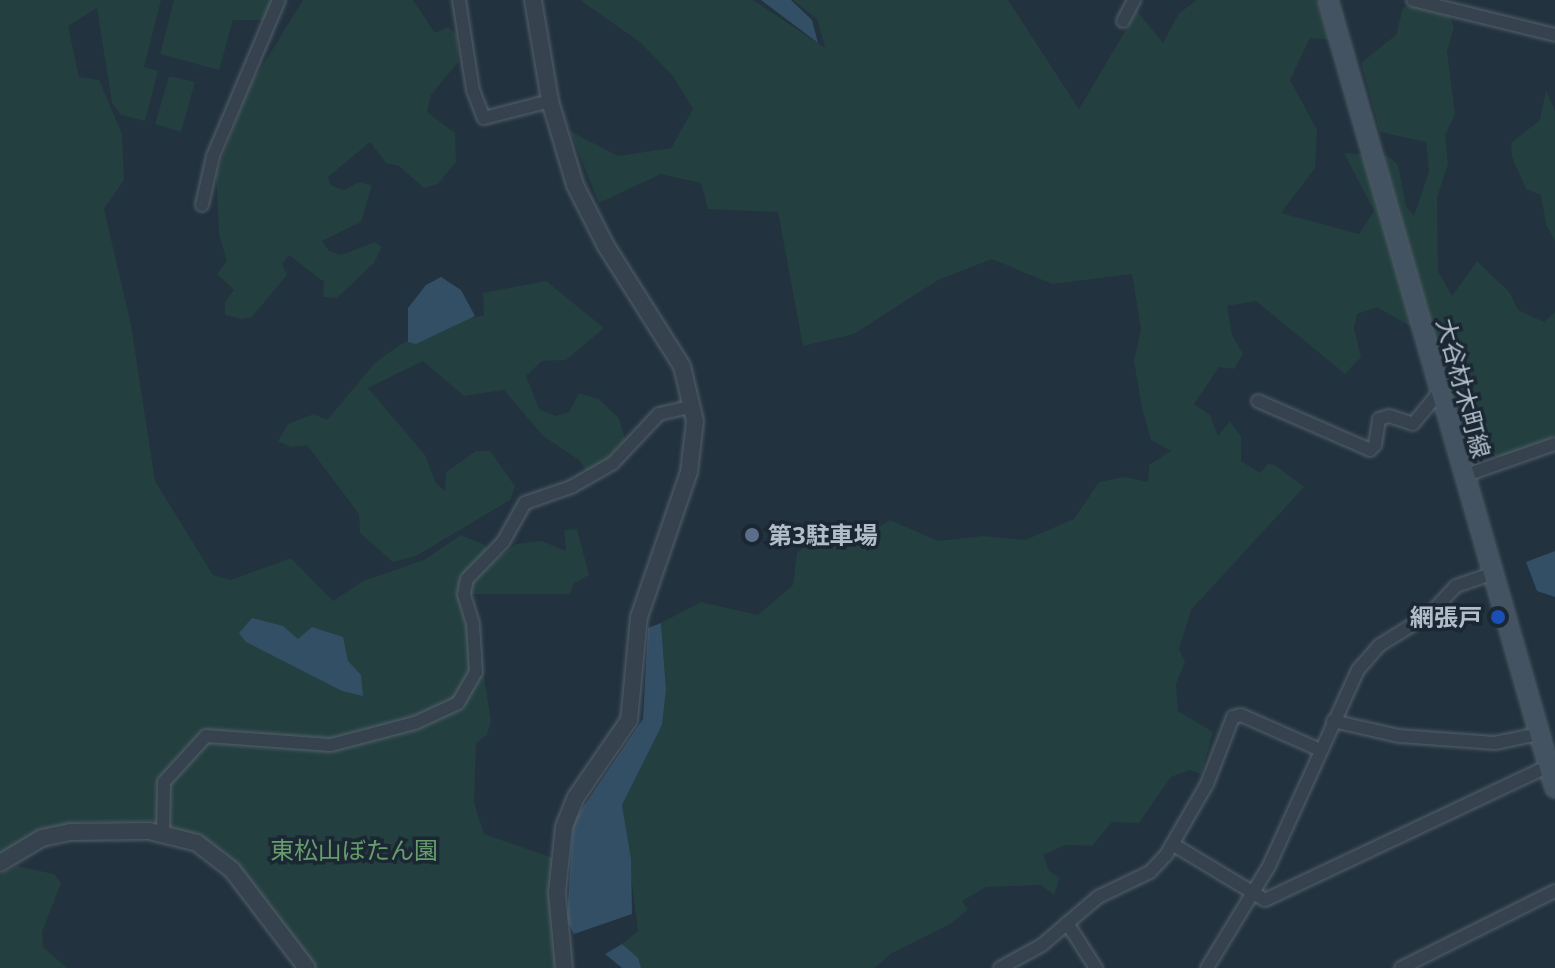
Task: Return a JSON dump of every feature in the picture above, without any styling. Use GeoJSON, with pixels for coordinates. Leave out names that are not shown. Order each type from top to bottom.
{"type":"FeatureCollection","features":[{"type":"Feature","properties":{"kind":"main road","name":"大谷材木町線"},"geometry":{"type":"LineString","coordinates":[[1328,0],[1555,788]]}},
{"type":"Feature","properties":{"kind":"street"},"geometry":{"type":"LineString","coordinates":[[202,205],[213,156],[279,0]]}},
{"type":"Feature","properties":{"kind":"street"},"geometry":{"type":"LineString","coordinates":[[459,0],[473,90],[484,118],[550,101]]}},
{"type":"Feature","properties":{"kind":"street"},"geometry":{"type":"LineString","coordinates":[[533,0],[550,101],[587,210],[682,366],[693,406],[689,472],[639,617],[629,720],[576,797],[560,843],[564,968]]}},
{"type":"Feature","properties":{"kind":"street"},"geometry":{"type":"LineString","coordinates":[[1123,21],[1134,0]]}},
{"type":"Feature","properties":{"kind":"street"},"geometry":{"type":"LineString","coordinates":[[1413,0],[1555,35]]}},
{"type":"Feature","properties":{"kind":"street"},"geometry":{"type":"LineString","coordinates":[[1258,401],[1370,450],[1375,445],[1379,419],[1389,416],[1413,424],[1441,390]]}},
{"type":"Feature","properties":{"kind":"street"},"geometry":{"type":"LineString","coordinates":[[163,834],[164,782],[206,736],[331,745],[415,723],[458,703],[473,685],[476,672],[473,624],[464,594],[467,579],[503,542],[525,503],[571,487],[613,463],[659,414],[693,406]]}},
{"type":"Feature","properties":{"kind":"street"},"geometry":{"type":"LineString","coordinates":[[1463,476],[1555,444]]}},
{"type":"Feature","properties":{"kind":"street"},"geometry":{"type":"LineString","coordinates":[[1207,968],[1254,892],[1358,670],[1380,645],[1423,620],[1456,586],[1493,573]]}},
{"type":"Feature","properties":{"kind":"street"},"geometry":{"type":"LineString","coordinates":[[1000,968],[1033,951],[1098,897],[1150,872],[1174,845],[1207,784],[1233,717],[1241,715],[1320,750]]}},
{"type":"Feature","properties":{"kind":"street"},"geometry":{"type":"LineString","coordinates":[[1333,721],[1399,736],[1495,743],[1539,734]]}},
{"type":"Feature","properties":{"kind":"street"},"geometry":{"type":"LineString","coordinates":[[1174,845],[1265,900],[1548,766]]}},
{"type":"Feature","properties":{"kind":"street"},"geometry":{"type":"LineString","coordinates":[[0,863],[42,838],[71,832],[163,834],[197,843],[232,870],[307,968]]}},
{"type":"Feature","properties":{"kind":"street"},"geometry":{"type":"LineString","coordinates":[[1401,968],[1555,891]]}},
{"type":"Feature","properties":{"kind":"street"},"geometry":{"type":"LineString","coordinates":[[1067,923],[1096,968]]}},
{"type":"Feature","properties":{"kind":"green space","name":"東松山ぼたん園"},"geometry":{"type":"Polygon","coordinates":[[[0,0],[161,0],[144,67],[158,71],[145,121],[121,115],[112,103],[97,8],[68,26],[79,77],[99,80],[122,134],[124,180],[104,209],[131,325],[155,481],[213,575],[231,580],[291,558],[333,601],[363,581],[424,560],[461,535],[485,545],[489,553],[478,574],[516,544],[542,541],[566,551],[564,530],[577,529],[589,575],[574,583],[570,594],[471,594],[491,721],[487,735],[476,743],[474,803],[484,834],[553,858],[557,968],[314,968],[226,854],[203,838],[156,821],[81,822],[40,829],[0,855],[0,0]]]}},
{"type":"Feature","properties":{"kind":"green space"},"geometry":{"type":"Polygon","coordinates":[[[174,0],[288,0],[262,20],[233,20],[219,70],[160,54],[174,0]]]}},
{"type":"Feature","properties":{"kind":"green space"},"geometry":{"type":"Polygon","coordinates":[[[303,0],[413,0],[435,33],[448,27],[457,35],[458,62],[431,95],[427,112],[455,133],[456,162],[438,184],[424,188],[399,166],[386,163],[370,142],[328,177],[330,185],[344,190],[359,182],[372,185],[361,222],[322,241],[329,251],[341,255],[375,242],[382,247],[374,263],[337,298],[323,297],[324,282],[289,255],[282,264],[287,275],[252,317],[242,319],[225,315],[225,302],[234,290],[217,274],[227,261],[219,234],[216,174],[249,87],[303,0]]]}},
{"type":"Feature","properties":{"kind":"green space"},"geometry":{"type":"Polygon","coordinates":[[[580,0],[753,0],[825,48],[817,19],[793,0],[1008,0],[1079,109],[1137,11],[1163,43],[1179,13],[1197,0],[1316,0],[1330,40],[1310,38],[1290,80],[1317,130],[1315,168],[1281,213],[1359,234],[1374,211],[1344,153],[1388,156],[1398,165],[1406,206],[1414,216],[1429,171],[1426,142],[1380,132],[1361,63],[1396,35],[1403,8],[1411,5],[1450,16],[1454,27],[1447,52],[1455,114],[1445,135],[1448,164],[1437,197],[1438,271],[1452,296],[1477,261],[1510,293],[1518,310],[1544,322],[1555,312],[1555,436],[1507,455],[1475,458],[1431,338],[1377,307],[1357,314],[1354,328],[1361,357],[1345,374],[1256,301],[1227,306],[1232,335],[1243,354],[1234,369],[1219,367],[1194,404],[1210,415],[1218,436],[1230,421],[1241,437],[1241,461],[1260,473],[1268,464],[1275,465],[1304,487],[1191,610],[1179,649],[1185,662],[1176,684],[1178,711],[1213,732],[1201,774],[1189,770],[1171,777],[1139,823],[1112,822],[1092,846],[1065,845],[1043,855],[1049,871],[1060,878],[1054,895],[1041,885],[986,887],[962,901],[968,910],[950,924],[892,953],[875,968],[641,968],[622,944],[638,931],[622,805],[662,725],[666,690],[661,623],[701,602],[758,615],[793,585],[797,553],[823,533],[842,550],[890,520],[938,541],[983,536],[1025,540],[1074,519],[1099,482],[1125,477],[1148,482],[1149,465],[1171,451],[1151,440],[1142,408],[1134,361],[1141,329],[1132,274],[1052,284],[992,259],[938,280],[854,334],[803,346],[778,212],[708,209],[701,183],[661,174],[599,203],[570,131],[618,156],[671,148],[693,109],[673,76],[640,42],[580,0]]]}},
{"type":"Feature","properties":{"kind":"green space"},"geometry":{"type":"Polygon","coordinates":[[[169,76],[195,82],[181,132],[155,124],[169,76]]]}},
{"type":"Feature","properties":{"kind":"green space"},"geometry":{"type":"Polygon","coordinates":[[[1546,90],[1555,111],[1555,241],[1546,224],[1541,195],[1526,189],[1512,157],[1511,143],[1540,120],[1546,90]]]}},
{"type":"Feature","properties":{"kind":"green space"},"geometry":{"type":"Polygon","coordinates":[[[546,281],[604,328],[566,360],[542,361],[526,376],[539,409],[556,416],[569,412],[579,393],[599,399],[619,419],[625,439],[603,464],[587,472],[579,460],[543,436],[504,390],[464,396],[423,361],[368,388],[425,455],[436,483],[445,491],[446,472],[476,451],[490,451],[515,486],[510,500],[416,556],[393,562],[360,533],[359,514],[307,445],[291,447],[278,441],[288,424],[314,414],[327,420],[376,362],[400,345],[439,325],[484,315],[483,293],[546,281]]]}},
{"type":"Feature","properties":{"kind":"green space"},"geometry":{"type":"Polygon","coordinates":[[[17,866],[54,874],[61,883],[42,932],[43,947],[67,968],[0,968],[0,874],[17,866]]]}},
{"type":"Feature","properties":{"kind":"water"},"geometry":{"type":"Polygon","coordinates":[[[761,0],[791,0],[812,20],[818,43],[761,0]]]}},
{"type":"Feature","properties":{"kind":"water"},"geometry":{"type":"Polygon","coordinates":[[[441,277],[461,290],[475,316],[416,344],[408,342],[408,308],[426,285],[441,277]]]}},
{"type":"Feature","properties":{"kind":"water"},"geometry":{"type":"Polygon","coordinates":[[[1555,551],[1555,597],[1537,591],[1526,562],[1555,551]]]}},
{"type":"Feature","properties":{"kind":"water"},"geometry":{"type":"Polygon","coordinates":[[[252,618],[283,626],[298,639],[312,627],[343,637],[348,661],[361,675],[363,696],[342,691],[246,642],[239,633],[252,618]]]}},
{"type":"Feature","properties":{"kind":"water"},"geometry":{"type":"Polygon","coordinates":[[[661,623],[666,690],[662,725],[622,805],[631,859],[632,914],[574,934],[567,920],[573,822],[643,719],[648,628],[661,623]]]}},
{"type":"Feature","properties":{"kind":"water"},"geometry":{"type":"Polygon","coordinates":[[[622,944],[638,958],[641,968],[622,968],[605,954],[622,944]]]}},
{"type":"Feature","properties":{"kind":"place","name":"第3駐車場"},"geometry":{"type":"Point","coordinates":[752,535]}},
{"type":"Feature","properties":{"kind":"place","name":"網張戸"},"geometry":{"type":"Point","coordinates":[1498,617]}}]}
